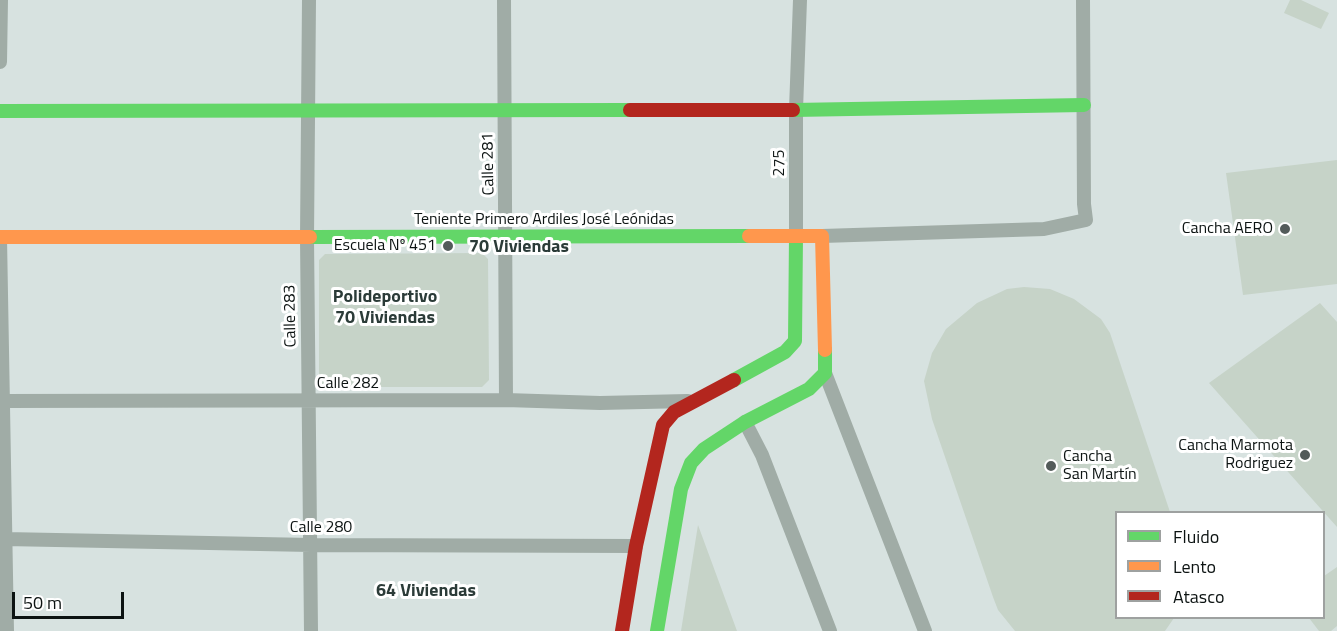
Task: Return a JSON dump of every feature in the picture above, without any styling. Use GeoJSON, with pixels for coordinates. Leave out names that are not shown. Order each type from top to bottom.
{"type":"FeatureCollection","features":[{"type":"Feature","properties":{"kind":"street"},"geometry":{"type":"LineString","coordinates":[[0,62],[1,0]]}},
{"type":"Feature","properties":{"kind":"street","name":"Calle 283"},"geometry":{"type":"LineString","coordinates":[[309,0],[307,238],[311,631]]}},
{"type":"Feature","properties":{"kind":"street","name":"Calle 281"},"geometry":{"type":"LineString","coordinates":[[504,0],[506,400]]}},
{"type":"Feature","properties":{"kind":"street","name":"275"},"geometry":{"type":"LineString","coordinates":[[693,401],[785,352],[795,341],[796,110],[800,0]]}},
{"type":"Feature","properties":{"kind":"street"},"geometry":{"type":"LineString","coordinates":[[0,111],[796,110],[1084,105],[1083,0]]}},
{"type":"Feature","properties":{"kind":"street","name":"Teniente Primero Ardiles José Leónidas"},"geometry":{"type":"LineString","coordinates":[[0,238],[822,236],[1044,229],[1086,220],[1084,105]]}},
{"type":"Feature","properties":{"kind":"street"},"geometry":{"type":"LineString","coordinates":[[822,236],[825,373],[925,631]]}},
{"type":"Feature","properties":{"kind":"street"},"geometry":{"type":"LineString","coordinates":[[0,238],[2,472],[7,631]]}},
{"type":"Feature","properties":{"kind":"street"},"geometry":{"type":"LineString","coordinates":[[657,631],[681,489],[692,463],[705,449],[745,422],[809,388],[825,373]]}},
{"type":"Feature","properties":{"kind":"street","name":"Calle 282"},"geometry":{"type":"LineString","coordinates":[[3,401],[506,400],[600,403],[693,401]]}},
{"type":"Feature","properties":{"kind":"street"},"geometry":{"type":"LineString","coordinates":[[622,631],[636,546],[663,425],[674,412],[693,401]]}},
{"type":"Feature","properties":{"kind":"street"},"geometry":{"type":"LineString","coordinates":[[745,422],[762,455],[830,631]]}},
{"type":"Feature","properties":{"kind":"street","name":"Calle 280"},"geometry":{"type":"LineString","coordinates":[[5,539],[311,545],[636,546]]}},
{"type":"Feature","properties":{"kind":"shaded area"},"geometry":{"type":"Polygon","coordinates":[[[1290,0],[1301,0],[1329,13],[1321,29],[1284,13],[1290,0]]]}},
{"type":"Feature","properties":{"kind":"shaded area","name":"Cancha AERO"},"geometry":{"type":"Polygon","coordinates":[[[1337,160],[1337,284],[1243,295],[1226,173],[1337,160]]]}},
{"type":"Feature","properties":{"kind":"shaded area"},"geometry":{"type":"Polygon","coordinates":[[[482,253],[488,259],[489,380],[482,387],[325,387],[319,381],[319,260],[325,254],[482,253]]]}},
{"type":"Feature","properties":{"kind":"shaded area","name":"Cancha San Martín"},"geometry":{"type":"Polygon","coordinates":[[[1024,287],[1050,289],[1074,299],[1101,319],[1110,333],[1170,511],[1115,511],[1115,619],[1173,619],[1165,631],[1015,631],[998,610],[932,419],[924,381],[932,353],[946,329],[977,303],[1007,289],[1024,287]]]}},
{"type":"Feature","properties":{"kind":"shaded area","name":"Cancha Marmota Rodriguez"},"geometry":{"type":"Polygon","coordinates":[[[1320,303],[1337,322],[1337,527],[1325,511],[1209,383],[1320,303]]]}},
{"type":"Feature","properties":{"kind":"shaded area"},"geometry":{"type":"Polygon","coordinates":[[[698,525],[737,631],[681,631],[698,525]]]}},
{"type":"Feature","properties":{"kind":"shaded area"},"geometry":{"type":"Polygon","coordinates":[[[1337,567],[1337,626],[1331,631],[1319,631],[1310,619],[1325,619],[1325,575],[1337,567]]]}},
{"type":"Feature","properties":{"kind":"traffic: fast"},"geometry":{"type":"LineString","coordinates":[[793,110],[1084,105]]}},
{"type":"Feature","properties":{"kind":"traffic: fast"},"geometry":{"type":"LineString","coordinates":[[0,111],[630,110]]}},
{"type":"Feature","properties":{"kind":"traffic: fast"},"geometry":{"type":"LineString","coordinates":[[310,237],[749,236]]}},
{"type":"Feature","properties":{"kind":"traffic: fast"},"geometry":{"type":"LineString","coordinates":[[734,380],[785,352],[795,341],[796,236]]}},
{"type":"Feature","properties":{"kind":"traffic: fast"},"geometry":{"type":"LineString","coordinates":[[657,631],[681,489],[691,463],[704,449],[745,422],[809,389],[825,373],[825,350]]}},
{"type":"Feature","properties":{"kind":"traffic: slow"},"geometry":{"type":"LineString","coordinates":[[749,236],[822,236],[825,350]]}},
{"type":"Feature","properties":{"kind":"traffic: slow"},"geometry":{"type":"LineString","coordinates":[[0,237],[310,237]]}},
{"type":"Feature","properties":{"kind":"traffic: jam"},"geometry":{"type":"LineString","coordinates":[[630,110],[793,110]]}},
{"type":"Feature","properties":{"kind":"traffic: jam"},"geometry":{"type":"LineString","coordinates":[[622,631],[636,546],[663,425],[674,412],[734,380]]}},
{"type":"Feature","properties":{"kind":"place","name":"Cancha AERO"},"geometry":{"type":"Point","coordinates":[1285,229]}},
{"type":"Feature","properties":{"kind":"place","name":"Escuela Nº 451"},"geometry":{"type":"Point","coordinates":[448,246]}},
{"type":"Feature","properties":{"kind":"place","name":"Cancha Marmota Rodriguez"},"geometry":{"type":"Point","coordinates":[1305,455]}},
{"type":"Feature","properties":{"kind":"place","name":"Cancha San Martín"},"geometry":{"type":"Point","coordinates":[1051,466]}},
{"type":"Feature","properties":{"kind":"district","name":"70 Viviendas"},"geometry":{"type":"Point","coordinates":[519,248]}},
{"type":"Feature","properties":{"kind":"district","name":"Polideportivo 70 Viviendas"},"geometry":{"type":"Point","coordinates":[385,308]}},
{"type":"Feature","properties":{"kind":"district","name":"64 Viviendas"},"geometry":{"type":"Point","coordinates":[426,592]}}]}
